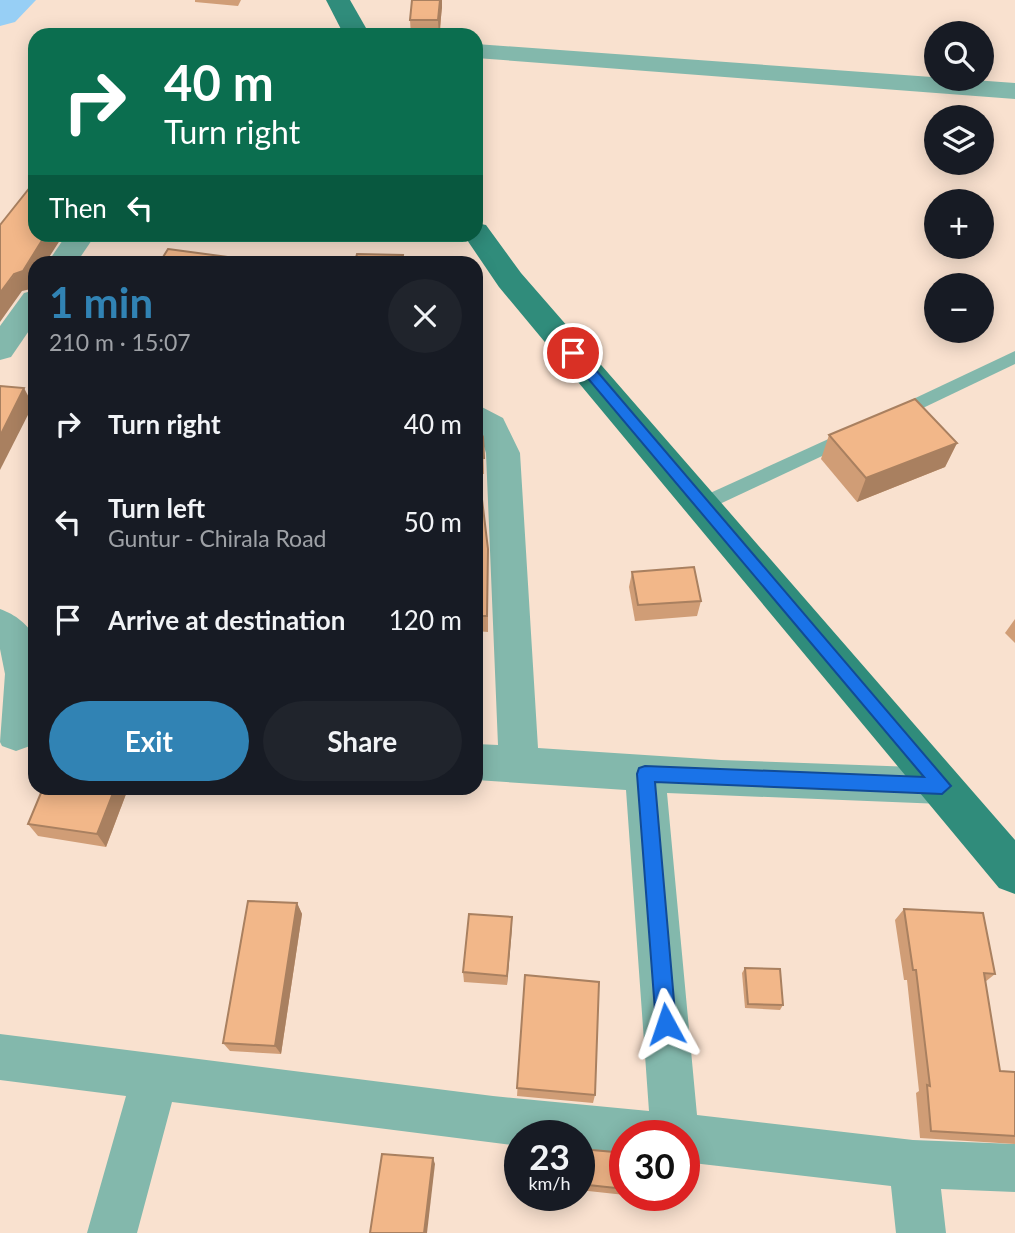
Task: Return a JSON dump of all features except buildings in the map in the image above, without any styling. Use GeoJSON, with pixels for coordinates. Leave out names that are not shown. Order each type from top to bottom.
{"type":"FeatureCollection","features":[{"type":"Feature","properties":{"kind":"main road"},"geometry":{"type":"LineString","coordinates":[[338,0],[353,28]]}},
{"type":"Feature","properties":{"kind":"main road"},"geometry":{"type":"LineString","coordinates":[[483,242],[510,280],[1015,873]]}},
{"type":"Feature","properties":{"kind":"street"},"geometry":{"type":"LineString","coordinates":[[483,52],[1015,91]]}},
{"type":"Feature","properties":{"kind":"street"},"geometry":{"type":"LineString","coordinates":[[0,349],[28,310]]}},
{"type":"Feature","properties":{"kind":"street"},"geometry":{"type":"LineString","coordinates":[[483,419],[498,432],[503,453],[519,765]]}},
{"type":"Feature","properties":{"kind":"street"},"geometry":{"type":"LineString","coordinates":[[0,624],[14,635],[26,663],[17,734]]}},
{"type":"Feature","properties":{"kind":"street"},"geometry":{"type":"LineString","coordinates":[[483,762],[645,774],[942,786]]}},
{"type":"Feature","properties":{"kind":"street"},"geometry":{"type":"LineString","coordinates":[[645,774],[675,1120]]}},
{"type":"Feature","properties":{"kind":"street"},"geometry":{"type":"LineString","coordinates":[[0,1057],[493,1120],[609,1131]]}},
{"type":"Feature","properties":{"kind":"street"},"geometry":{"type":"LineString","coordinates":[[112,1233],[155,1077]]}},
{"type":"Feature","properties":{"kind":"street"},"geometry":{"type":"LineString","coordinates":[[700,1140],[913,1164],[1015,1168]]}},
{"type":"Feature","properties":{"kind":"street"},"geometry":{"type":"LineString","coordinates":[[913,1164],[921,1233]]}},
{"type":"Feature","properties":{"kind":"lane"},"geometry":{"type":"LineString","coordinates":[[703,505],[1015,357]]}},
{"type":"Feature","properties":{"kind":"waterway"},"geometry":{"type":"LineString","coordinates":[[0,13],[15,0]]}},
{"type":"Feature","properties":{"kind":"route"},"geometry":{"type":"LineString","coordinates":[[573,353],[942,786],[645,774],[666,1024]]}}]}
